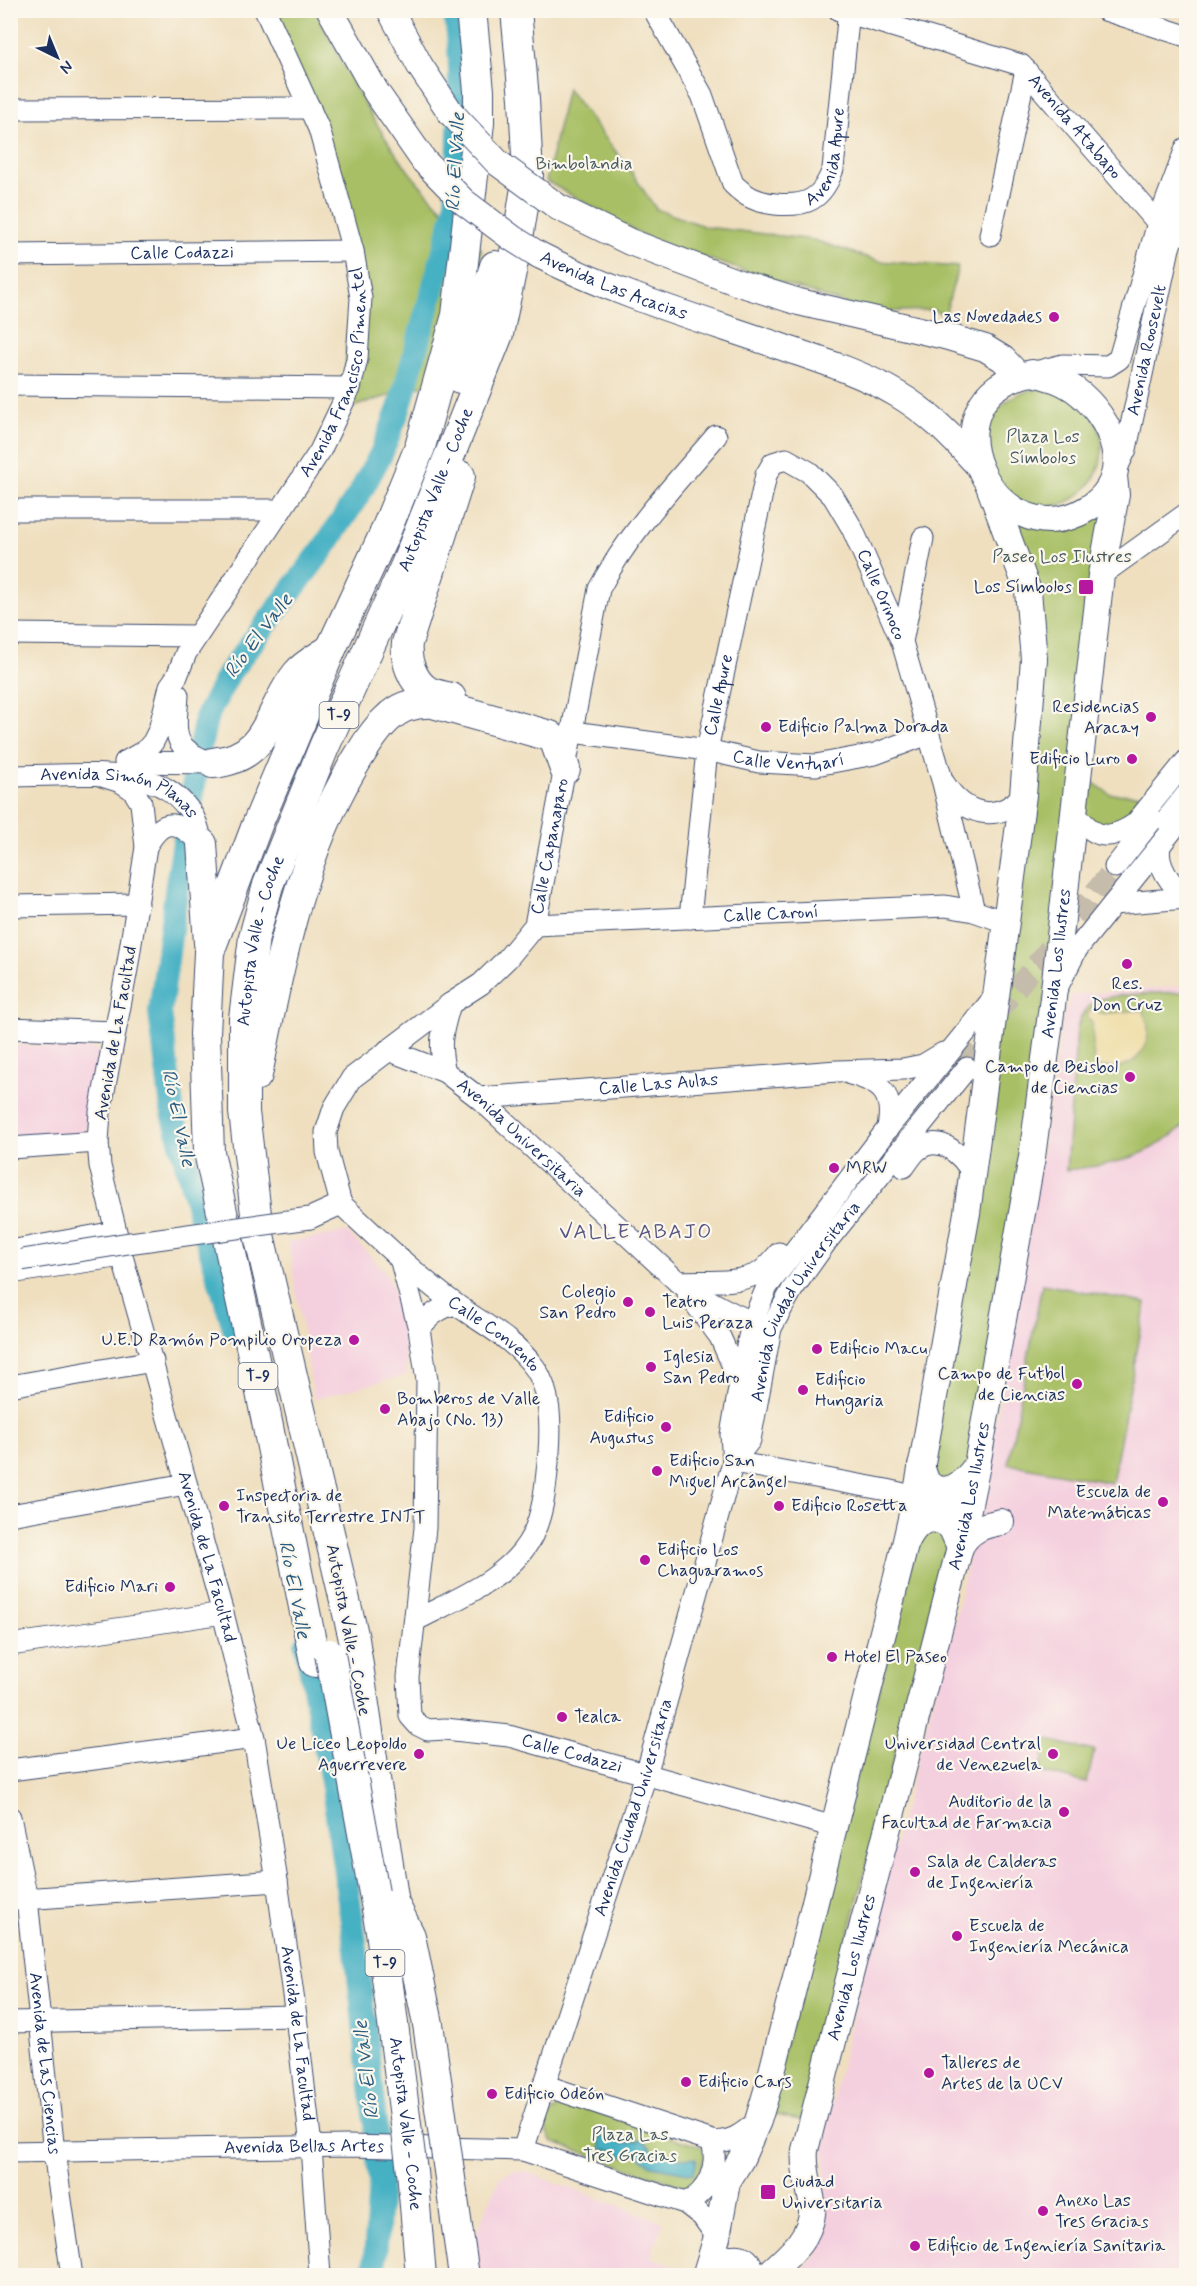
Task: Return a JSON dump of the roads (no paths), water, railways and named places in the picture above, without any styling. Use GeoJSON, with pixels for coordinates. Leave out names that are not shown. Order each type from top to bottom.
{"type":"FeatureCollection","features":[{"type":"Feature","properties":{"kind":"highway","name":"Autopista Valle - Coche"},"geometry":{"type":"LineString","coordinates":[[394,1904],[333,1651],[207,1089],[206,1034],[210,952],[257,825],[420,447],[457,315],[479,123],[479,91],[471,10]]}},
{"type":"Feature","properties":{"kind":"highway"},"geometry":{"type":"LineString","coordinates":[[420,447],[460,377],[496,261],[510,192],[513,137],[498,10]]}},
{"type":"Feature","properties":{"kind":"highway","name":"Autopista Valle - Coche"},"geometry":{"type":"LineString","coordinates":[[421,2276],[412,2171],[381,1931],[258,1232],[244,1112],[244,1018],[254,937],[268,885],[324,747],[406,565],[498,334],[518,238],[528,175],[525,99],[516,10]]}},
{"type":"Feature","properties":{"kind":"highway","name":"T-9"},"geometry":{"type":"LineString","coordinates":[[498,334],[480,407],[407,643],[406,654],[417,681],[428,691],[573,732]]}},
{"type":"Feature","properties":{"kind":"highway"},"geometry":{"type":"LineString","coordinates":[[213,763],[227,762],[254,747],[263,736],[298,672],[331,649]]}},
{"type":"Feature","properties":{"kind":"highway"},"geometry":{"type":"LineString","coordinates":[[244,1112],[255,1088],[272,998],[297,905],[316,846],[339,789],[369,741],[387,718],[404,707],[419,702],[433,703],[550,736],[555,741],[565,769]]}},
{"type":"Feature","properties":{"kind":"highway","name":"T-9"},"geometry":{"type":"LineString","coordinates":[[202,844],[210,952]]}},
{"type":"Feature","properties":{"kind":"highway","name":"Autopista Valle - Coche"},"geometry":{"type":"LineString","coordinates":[[333,1651],[396,2176],[405,2276]]}},
{"type":"Feature","properties":{"kind":"highway"},"geometry":{"type":"LineString","coordinates":[[394,1904],[410,1936],[428,2024],[464,2276]]}},
{"type":"Feature","properties":{"kind":"highway","name":"T-9"},"geometry":{"type":"LineString","coordinates":[[394,1904],[447,2276]]}},
{"type":"Feature","properties":{"kind":"main road"},"geometry":{"type":"LineString","coordinates":[[390,10],[420,66],[451,114],[498,163],[558,207],[630,242],[736,282],[799,302],[945,336],[985,348],[1025,374],[1061,381],[1083,396],[1093,406],[1108,429],[1114,448],[1116,472],[1100,498],[1090,507],[1067,517],[1049,520],[1030,517],[1014,510],[999,498],[982,473]]}},
{"type":"Feature","properties":{"kind":"main road","name":"Avenida Las Acacias"},"geometry":{"type":"LineString","coordinates":[[339,14],[376,92],[424,161],[464,202],[512,238],[572,272],[624,293],[848,369],[917,407],[949,434],[982,473]]}},
{"type":"Feature","properties":{"kind":"main road"},"geometry":{"type":"LineString","coordinates":[[707,2276],[727,2182],[741,2159],[758,2121],[769,2084],[905,1545],[916,1497],[972,1173],[1023,795],[1034,659],[1028,591],[972,448],[972,432],[976,417],[992,392],[1005,382],[1025,374]]}},
{"type":"Feature","properties":{"kind":"main road","name":"Avenida Los Ilustres"},"geometry":{"type":"LineString","coordinates":[[766,2276],[798,2247],[812,2211],[812,2202],[805,2177],[805,2150],[960,1547],[977,1465],[1032,1156],[1053,998],[1101,575],[1116,495],[1116,472]]}},
{"type":"Feature","properties":{"kind":"main road"},"geometry":{"type":"LineString","coordinates":[[921,1466],[927,1483],[942,1490],[956,1487],[970,1475],[977,1465]]}},
{"type":"Feature","properties":{"kind":"main road"},"geometry":{"type":"LineString","coordinates":[[905,1545],[910,1532],[917,1524],[927,1520],[937,1520],[951,1527],[960,1547]]}},
{"type":"Feature","properties":{"kind":"main road"},"geometry":{"type":"LineString","coordinates":[[960,1547],[975,1529],[1001,1522]]}},
{"type":"Feature","properties":{"kind":"main road"},"geometry":{"type":"LineString","coordinates":[[707,2276],[722,2261],[735,2257],[743,2258],[748,2263],[751,2276]]}},
{"type":"Feature","properties":{"kind":"street","name":"Avenida Francisco Pimentel"},"geometry":{"type":"LineString","coordinates":[[125,762],[146,750],[153,742],[159,730],[170,686],[177,676],[186,653],[320,451],[350,388],[357,359],[361,298],[353,251],[319,129],[265,10]]}},
{"type":"Feature","properties":{"kind":"street","name":"Avenida Apure"},"geometry":{"type":"LineString","coordinates":[[654,10],[702,95],[734,184],[752,200],[795,206],[808,202],[819,194],[829,181],[833,169],[846,12]]}},
{"type":"Feature","properties":{"kind":"street"},"geometry":{"type":"LineString","coordinates":[[1105,10],[1186,36]]}},
{"type":"Feature","properties":{"kind":"street","name":"Avenida Atabapo"},"geometry":{"type":"LineString","coordinates":[[846,12],[1014,62],[1026,70],[1173,229]]}},
{"type":"Feature","properties":{"kind":"street"},"geometry":{"type":"LineString","coordinates":[[990,235],[1026,70]]}},
{"type":"Feature","properties":{"kind":"street"},"geometry":{"type":"LineString","coordinates":[[10,109],[310,108]]}},
{"type":"Feature","properties":{"kind":"street","name":"Avenida Roosevelt"},"geometry":{"type":"LineString","coordinates":[[1116,472],[1126,449],[1173,229],[1186,148]]}},
{"type":"Feature","properties":{"kind":"street","name":"Avenida Roosevelt"},"geometry":{"type":"LineString","coordinates":[[1025,374],[1063,365],[1108,366],[1119,359],[1186,198]]}},
{"type":"Feature","properties":{"kind":"street","name":"Calle Codazzi"},"geometry":{"type":"LineString","coordinates":[[10,255],[353,251]]}},
{"type":"Feature","properties":{"kind":"street"},"geometry":{"type":"LineString","coordinates":[[10,385],[350,388]]}},
{"type":"Feature","properties":{"kind":"street","name":"Calle Capanaparo"},"geometry":{"type":"LineString","coordinates":[[341,1204],[327,1152],[326,1132],[334,1108],[352,1078],[450,1004],[481,984],[535,925],[599,589],[614,561],[638,529],[716,436]]}},
{"type":"Feature","properties":{"kind":"street","name":"Calle Orinoco"},"geometry":{"type":"LineString","coordinates":[[766,475],[773,463],[786,459],[809,472],[833,496],[852,528],[902,642],[943,783],[974,910]]}},
{"type":"Feature","properties":{"kind":"street","name":"Calle Apure"},"geometry":{"type":"LineString","coordinates":[[690,918],[707,750],[766,475]]}},
{"type":"Feature","properties":{"kind":"street"},"geometry":{"type":"LineString","coordinates":[[10,510],[281,510]]}},
{"type":"Feature","properties":{"kind":"street"},"geometry":{"type":"LineString","coordinates":[[1101,575],[1186,514]]}},
{"type":"Feature","properties":{"kind":"street"},"geometry":{"type":"LineString","coordinates":[[902,642],[923,538]]}},
{"type":"Feature","properties":{"kind":"street"},"geometry":{"type":"LineString","coordinates":[[10,634],[196,636]]}},
{"type":"Feature","properties":{"kind":"street"},"geometry":{"type":"LineString","coordinates":[[177,676],[179,687],[176,724],[178,742],[189,753],[213,763]]}},
{"type":"Feature","properties":{"kind":"street","name":"Calle Ventuarí"},"geometry":{"type":"LineString","coordinates":[[573,732],[707,750],[759,762],[816,765],[875,754],[928,734]]}},
{"type":"Feature","properties":{"kind":"street"},"geometry":{"type":"LineString","coordinates":[[1073,810],[1088,829],[1095,833],[1104,835],[1124,832],[1135,824],[1186,761]]}},
{"type":"Feature","properties":{"kind":"street","name":"Avenida Simón Planas"},"geometry":{"type":"LineString","coordinates":[[10,763],[213,763]]}},
{"type":"Feature","properties":{"kind":"street","name":"Avenida Simón Planas"},"geometry":{"type":"LineString","coordinates":[[10,776],[102,776],[148,781],[168,790],[187,807],[196,822],[202,844]]}},
{"type":"Feature","properties":{"kind":"street","name":"Avenida de La Facultad"},"geometry":{"type":"LineString","coordinates":[[102,776],[121,782],[133,790],[141,803],[146,847],[138,904],[100,1112],[98,1142],[104,1187],[223,1613],[254,1738],[296,2016],[311,2146],[320,2276]]}},
{"type":"Feature","properties":{"kind":"street"},"geometry":{"type":"LineString","coordinates":[[1186,778],[1119,871],[1186,795]]}},
{"type":"Feature","properties":{"kind":"street"},"geometry":{"type":"LineString","coordinates":[[943,783],[951,794],[981,813],[1002,811],[1011,807],[1023,795]]}},
{"type":"Feature","properties":{"kind":"street"},"geometry":{"type":"LineString","coordinates":[[1053,998],[1061,976],[1077,949],[1186,813]]}},
{"type":"Feature","properties":{"kind":"street"},"geometry":{"type":"LineString","coordinates":[[146,847],[151,838],[164,826],[171,824],[184,827],[202,844]]}},
{"type":"Feature","properties":{"kind":"street"},"geometry":{"type":"LineString","coordinates":[[1160,846],[1159,860],[1163,868],[1173,884],[1186,897]]}},
{"type":"Feature","properties":{"kind":"street"},"geometry":{"type":"LineString","coordinates":[[1113,904],[1186,897]]}},
{"type":"Feature","properties":{"kind":"street"},"geometry":{"type":"LineString","coordinates":[[10,906],[138,904]]}},
{"type":"Feature","properties":{"kind":"street","name":"Calle Caroní"},"geometry":{"type":"LineString","coordinates":[[535,925],[945,906],[974,910],[1005,922]]}},
{"type":"Feature","properties":{"kind":"street","name":"Avenida Ciudad Universitaria"},"geometry":{"type":"LineString","coordinates":[[761,1326],[792,1290],[959,1059],[996,995]]}},
{"type":"Feature","properties":{"kind":"street","name":"Avenida Universitaria"},"geometry":{"type":"LineString","coordinates":[[445,1072],[440,1053],[441,1037],[450,1004]]}},
{"type":"Feature","properties":{"kind":"street"},"geometry":{"type":"LineString","coordinates":[[10,1028],[114,1032]]}},
{"type":"Feature","properties":{"kind":"street","name":"Avenida Universitaria"},"geometry":{"type":"LineString","coordinates":[[388,1050],[445,1072],[478,1098],[678,1282],[708,1301],[761,1326]]}},
{"type":"Feature","properties":{"kind":"street","name":"Avenida Ciudad Universitaria"},"geometry":{"type":"LineString","coordinates":[[678,1282],[721,1282],[757,1274],[767,1267],[888,1128],[959,1059]]}},
{"type":"Feature","properties":{"kind":"street","name":"Avenida Ciudad Universitaria"},"geometry":{"type":"LineString","coordinates":[[523,2150],[646,1775],[733,1462],[731,1435],[740,1382],[777,1282],[959,1059]]}},
{"type":"Feature","properties":{"kind":"street","name":"Calle Las Aulas"},"geometry":{"type":"LineString","coordinates":[[478,1098],[837,1071],[903,1069],[959,1059]]}},
{"type":"Feature","properties":{"kind":"street","name":"Calle Las Aulas"},"geometry":{"type":"LineString","coordinates":[[837,1071],[873,1082],[883,1090],[889,1098],[891,1110],[888,1128]]}},
{"type":"Feature","properties":{"kind":"street","name":"Avenida Ciudad Universitaria"},"geometry":{"type":"LineString","coordinates":[[733,1462],[750,1440],[767,1287],[888,1128]]}},
{"type":"Feature","properties":{"kind":"street"},"geometry":{"type":"LineString","coordinates":[[10,1148],[98,1142]]}},
{"type":"Feature","properties":{"kind":"street"},"geometry":{"type":"LineString","coordinates":[[817,1256],[834,1251],[918,1149],[933,1144],[948,1147],[962,1158],[972,1173]]}},
{"type":"Feature","properties":{"kind":"street"},"geometry":{"type":"LineString","coordinates":[[14,1262],[129,1243],[310,1218],[341,1204]]}},
{"type":"Feature","properties":{"kind":"street","name":"Calle Convento"},"geometry":{"type":"LineString","coordinates":[[341,1204],[454,1304],[503,1335],[519,1349],[535,1368],[542,1381],[550,1429],[546,1486],[531,1537],[517,1556],[494,1578],[416,1620]]}},
{"type":"Feature","properties":{"kind":"street"},"geometry":{"type":"LineString","coordinates":[[14,1262],[115,1232]]}},
{"type":"Feature","properties":{"kind":"street"},"geometry":{"type":"LineString","coordinates":[[14,1262],[122,1256]]}},
{"type":"Feature","properties":{"kind":"street"},"geometry":{"type":"LineString","coordinates":[[400,1258],[419,1329],[427,1380],[425,1528],[416,1620]]}},
{"type":"Feature","properties":{"kind":"street"},"geometry":{"type":"LineString","coordinates":[[678,1282],[720,1337],[740,1382]]}},
{"type":"Feature","properties":{"kind":"street"},"geometry":{"type":"LineString","coordinates":[[419,1329],[434,1313],[454,1304]]}},
{"type":"Feature","properties":{"kind":"street"},"geometry":{"type":"LineString","coordinates":[[10,1386],[153,1361]]}},
{"type":"Feature","properties":{"kind":"street"},"geometry":{"type":"LineString","coordinates":[[733,1462],[887,1490],[968,1510]]}},
{"type":"Feature","properties":{"kind":"street"},"geometry":{"type":"LineString","coordinates":[[10,1515],[186,1484]]}},
{"type":"Feature","properties":{"kind":"street"},"geometry":{"type":"LineString","coordinates":[[10,1645],[223,1613]]}},
{"type":"Feature","properties":{"kind":"street","name":"Calle Codazzi"},"geometry":{"type":"LineString","coordinates":[[416,1620],[408,1677],[410,1716],[418,1725],[428,1730],[509,1736],[834,1827]]}},
{"type":"Feature","properties":{"kind":"street"},"geometry":{"type":"LineString","coordinates":[[10,1770],[254,1738]]}},
{"type":"Feature","properties":{"kind":"street","name":"Avenida de Las Ciencias"},"geometry":{"type":"LineString","coordinates":[[10,1817],[19,1900],[42,2021],[54,2152],[72,2276]]}},
{"type":"Feature","properties":{"kind":"street"},"geometry":{"type":"LineString","coordinates":[[19,1900],[277,1881]]}},
{"type":"Feature","properties":{"kind":"street"},"geometry":{"type":"LineString","coordinates":[[10,2022],[296,2016]]}},
{"type":"Feature","properties":{"kind":"street"},"geometry":{"type":"LineString","coordinates":[[543,2085],[712,2141],[724,2143],[744,2133],[758,2121]]}},
{"type":"Feature","properties":{"kind":"street"},"geometry":{"type":"LineString","coordinates":[[685,2203],[696,2199],[709,2180],[716,2154],[712,2141]]}},
{"type":"Feature","properties":{"kind":"street","name":"Avenida Bellas Artes"},"geometry":{"type":"LineString","coordinates":[[10,2152],[311,2146],[523,2150],[685,2203],[702,2216],[717,2237]]}},
{"type":"Feature","properties":{"kind":"street"},"geometry":{"type":"LineString","coordinates":[[313,2194],[320,2171],[347,2146]]}},
{"type":"Feature","properties":{"kind":"street"},"geometry":{"type":"LineString","coordinates":[[278,2147],[299,2167],[313,2194]]}},
{"type":"Feature","properties":{"kind":"water"},"geometry":{"type":"Polygon","coordinates":[[[610,2133],[622,2143],[643,2140],[654,2151],[681,2158],[696,2158],[693,2174],[652,2166],[637,2155],[624,2157],[614,2150],[601,2149],[600,2138],[610,2133]]]}},
{"type":"Feature","properties":{"kind":"waterway","name":"Río El Valle"},"geometry":{"type":"LineString","coordinates":[[235,1331],[200,1216],[172,1109],[160,1012],[177,885],[206,718],[229,673],[323,549],[361,491],[382,452],[399,409],[455,211],[460,78],[454,10]]}},
{"type":"Feature","properties":{"kind":"waterway","name":"Río El Valle"},"geometry":{"type":"LineString","coordinates":[[306,1645],[333,1787],[356,1950],[375,2122],[380,2182],[374,2276]]}},
{"type":"Feature","properties":{"kind":"tunnel"},"geometry":{"type":"LineString","coordinates":[[958,1061],[1115,867]]}},
{"type":"Feature","properties":{"kind":"place","name":"Las Novedades"},"geometry":{"type":"Point","coordinates":[1054,317]}},
{"type":"Feature","properties":{"kind":"place","name":"Los Símbolos"},"geometry":{"type":"Point","coordinates":[1086,587]}},
{"type":"Feature","properties":{"kind":"place","name":"Residencias Aracay"},"geometry":{"type":"Point","coordinates":[1151,717]}},
{"type":"Feature","properties":{"kind":"place","name":"Edificio Palma Dorada"},"geometry":{"type":"Point","coordinates":[766,727]}},
{"type":"Feature","properties":{"kind":"place","name":"Edificio Luro"},"geometry":{"type":"Point","coordinates":[1132,759]}},
{"type":"Feature","properties":{"kind":"place","name":"Res. Don Cruz"},"geometry":{"type":"Point","coordinates":[1127,964]}},
{"type":"Feature","properties":{"kind":"place","name":"Campo de Beisbol de Ciencias"},"geometry":{"type":"Point","coordinates":[1130,1077]}},
{"type":"Feature","properties":{"kind":"place","name":"MRW"},"geometry":{"type":"Point","coordinates":[834,1168]}},
{"type":"Feature","properties":{"kind":"place","name":"Colegio San Pedro"},"geometry":{"type":"Point","coordinates":[628,1302]}},
{"type":"Feature","properties":{"kind":"place","name":"Teatro Luis Peraza"},"geometry":{"type":"Point","coordinates":[650,1312]}},
{"type":"Feature","properties":{"kind":"place","name":"U.E.D Ramón Pompilio Oropeza"},"geometry":{"type":"Point","coordinates":[354,1340]}},
{"type":"Feature","properties":{"kind":"place","name":"Edificio Macu"},"geometry":{"type":"Point","coordinates":[817,1349]}},
{"type":"Feature","properties":{"kind":"place","name":"Iglesia San Pedro"},"geometry":{"type":"Point","coordinates":[651,1367]}},
{"type":"Feature","properties":{"kind":"place","name":"Campo de Futbol de Ciencias"},"geometry":{"type":"Point","coordinates":[1077,1384]}},
{"type":"Feature","properties":{"kind":"place","name":"Edificio Hungaria"},"geometry":{"type":"Point","coordinates":[803,1390]}},
{"type":"Feature","properties":{"kind":"place","name":"Bomberos de Valle Abajo (No. 13)"},"geometry":{"type":"Point","coordinates":[385,1409]}},
{"type":"Feature","properties":{"kind":"place","name":"Edificio Augustus"},"geometry":{"type":"Point","coordinates":[666,1427]}},
{"type":"Feature","properties":{"kind":"place","name":"Edificio San Miguel Arcángel"},"geometry":{"type":"Point","coordinates":[657,1471]}},
{"type":"Feature","properties":{"kind":"place","name":"Escuela de Matemáticas"},"geometry":{"type":"Point","coordinates":[1163,1502]}},
{"type":"Feature","properties":{"kind":"place","name":"Inspectoria de Transito Terrestre INTT"},"geometry":{"type":"Point","coordinates":[224,1506]}},
{"type":"Feature","properties":{"kind":"place","name":"Edificio Rosetta"},"geometry":{"type":"Point","coordinates":[779,1506]}},
{"type":"Feature","properties":{"kind":"place","name":"Edificio Los Chaguaramos"},"geometry":{"type":"Point","coordinates":[645,1560]}},
{"type":"Feature","properties":{"kind":"place","name":"Edificio Mari"},"geometry":{"type":"Point","coordinates":[170,1587]}},
{"type":"Feature","properties":{"kind":"place","name":"Hotel El Paseo"},"geometry":{"type":"Point","coordinates":[832,1657]}},
{"type":"Feature","properties":{"kind":"place","name":"Tealca"},"geometry":{"type":"Point","coordinates":[562,1717]}},
{"type":"Feature","properties":{"kind":"place","name":"Ue Liceo Leopoldo Aguerrevere"},"geometry":{"type":"Point","coordinates":[419,1754]}},
{"type":"Feature","properties":{"kind":"place","name":"Universidad Central de Venezuela"},"geometry":{"type":"Point","coordinates":[1053,1754]}},
{"type":"Feature","properties":{"kind":"place","name":"Auditorio de la Facultad de Farmacia"},"geometry":{"type":"Point","coordinates":[1064,1812]}},
{"type":"Feature","properties":{"kind":"place","name":"Sala de Calderas de Ingeniería"},"geometry":{"type":"Point","coordinates":[915,1872]}},
{"type":"Feature","properties":{"kind":"place","name":"Escuela de Ingeniería Mecánica"},"geometry":{"type":"Point","coordinates":[957,1936]}},
{"type":"Feature","properties":{"kind":"place","name":"Talleres de Artes de la UCV"},"geometry":{"type":"Point","coordinates":[929,2073]}},
{"type":"Feature","properties":{"kind":"place","name":"Edificio Cars"},"geometry":{"type":"Point","coordinates":[686,2082]}},
{"type":"Feature","properties":{"kind":"place","name":"Edificio Odeón"},"geometry":{"type":"Point","coordinates":[492,2094]}},
{"type":"Feature","properties":{"kind":"place","name":"Ciudad Universitaria"},"geometry":{"type":"Point","coordinates":[768,2192]}},
{"type":"Feature","properties":{"kind":"place","name":"Anexo Las Tres Gracias"},"geometry":{"type":"Point","coordinates":[1043,2211]}},
{"type":"Feature","properties":{"kind":"place","name":"Edificio de Ingeniería Sanitaria"},"geometry":{"type":"Point","coordinates":[915,2246]}},
{"type":"Feature","properties":{"kind":"district","name":"VALLE ABAJO"},"geometry":{"type":"Point","coordinates":[636,1232]}},
{"type":"Feature","properties":{"kind":"park label","name":"Bimbolandia"},"geometry":{"type":"Point","coordinates":[584,164]}},
{"type":"Feature","properties":{"kind":"park label","name":"Plaza Los Símbolos"},"geometry":{"type":"Point","coordinates":[1043,447]}},
{"type":"Feature","properties":{"kind":"park label","name":"Paseo Los Ilustres"},"geometry":{"type":"Point","coordinates":[1062,557]}},
{"type":"Feature","properties":{"kind":"park label","name":"Plaza Las Tres Gracias"},"geometry":{"type":"Point","coordinates":[630,2145]}}]}
